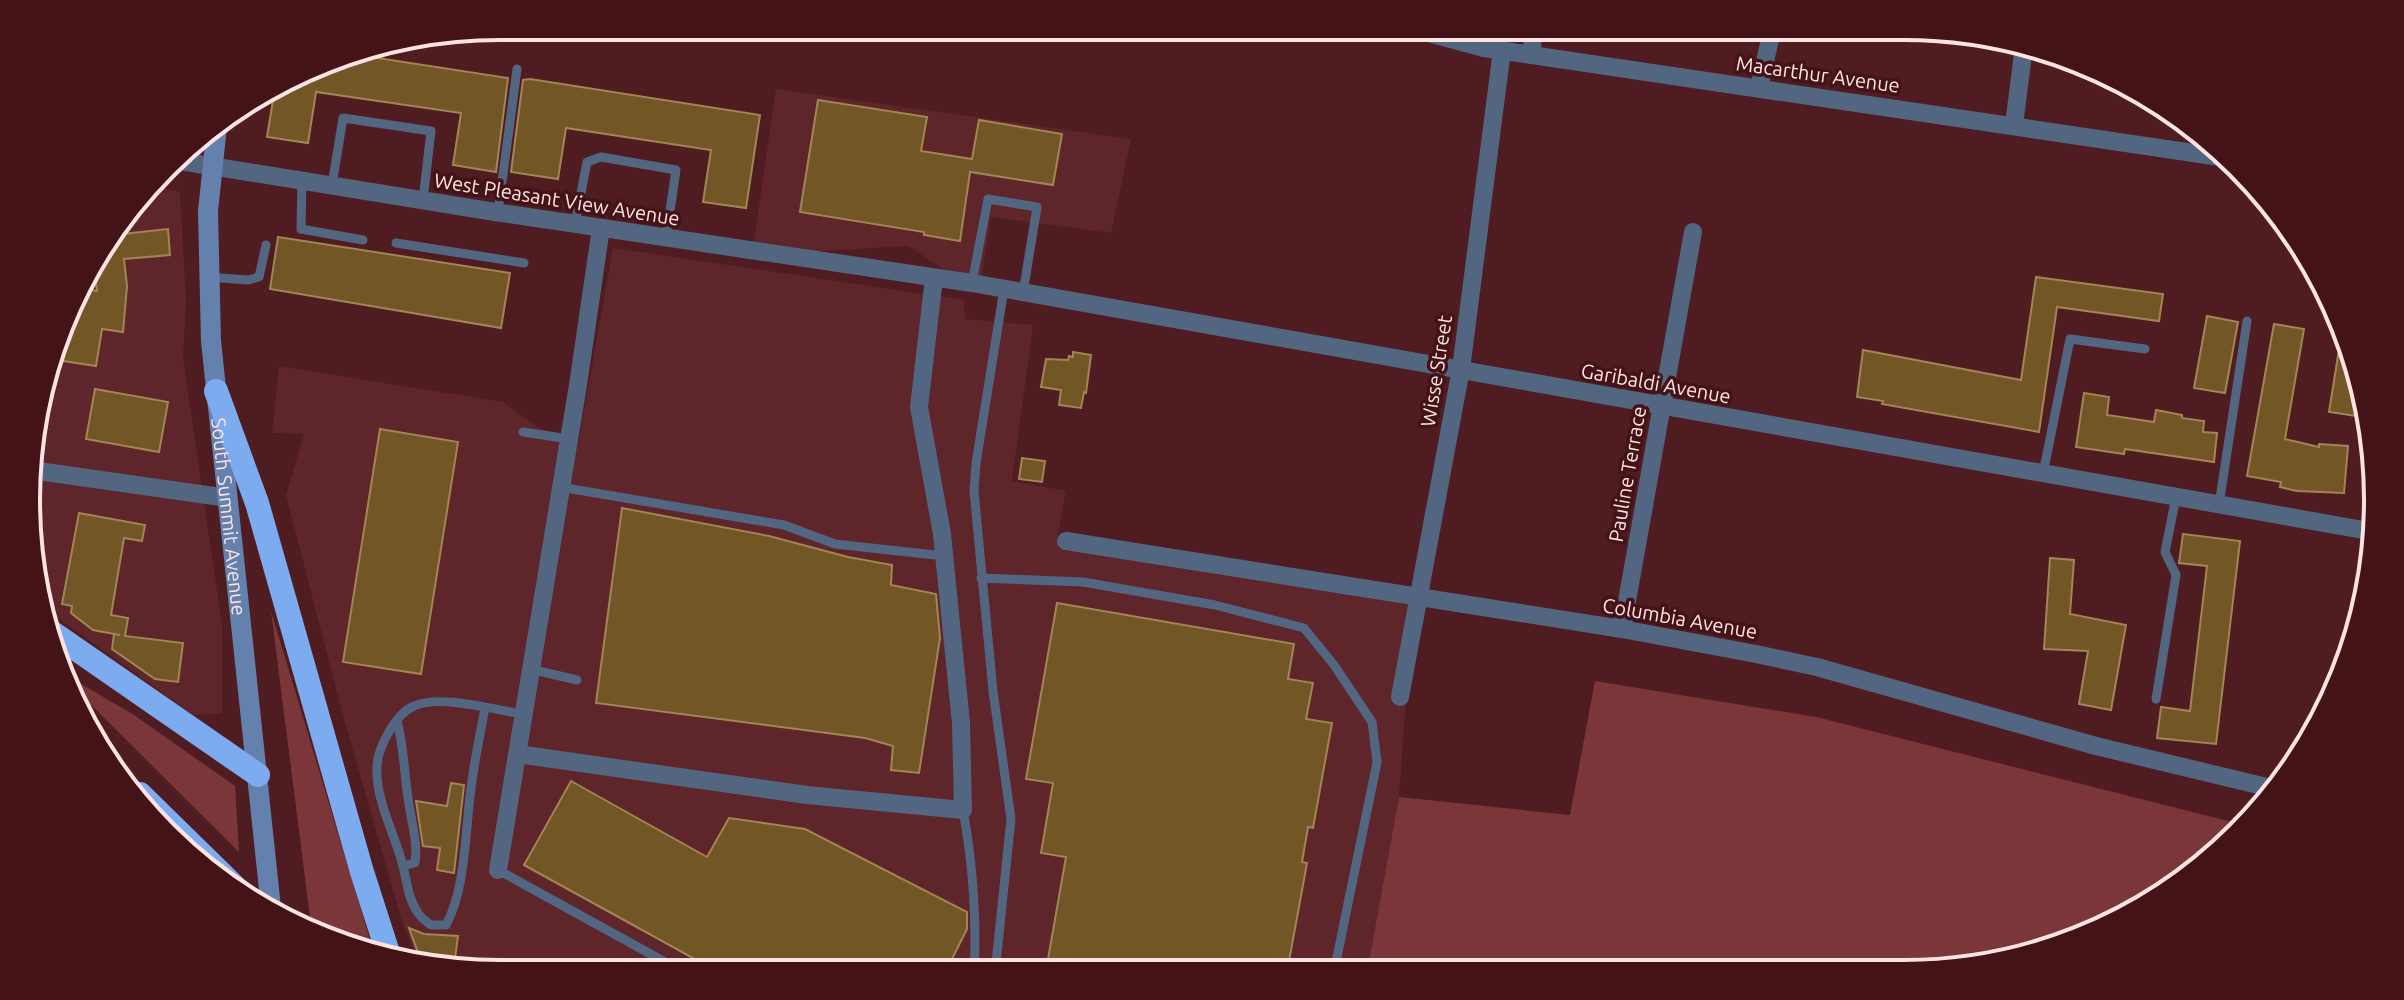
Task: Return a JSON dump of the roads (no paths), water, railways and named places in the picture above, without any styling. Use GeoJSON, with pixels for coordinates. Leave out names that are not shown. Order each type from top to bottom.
{"type":"FeatureCollection","features":[{"type":"Feature","properties":{"kind":"highway"},"geometry":{"type":"LineString","coordinates":[[216,391],[257,503],[385,945]]}},
{"type":"Feature","properties":{"kind":"highway"},"geometry":{"type":"LineString","coordinates":[[62,639],[258,775]]}},
{"type":"Feature","properties":{"kind":"street","name":"Macarthur Avenue"},"geometry":{"type":"LineString","coordinates":[[1461,40],[1532,55],[2208,155]]}},
{"type":"Feature","properties":{"kind":"street"},"geometry":{"type":"LineString","coordinates":[[1532,55],[1533,40]]}},
{"type":"Feature","properties":{"kind":"street"},"geometry":{"type":"LineString","coordinates":[[1759,88],[1770,40]]}},
{"type":"Feature","properties":{"kind":"street","name":"Wisse Street"},"geometry":{"type":"LineString","coordinates":[[1400,697],[1461,369],[1502,50]]}},
{"type":"Feature","properties":{"kind":"street"},"geometry":{"type":"LineString","coordinates":[[2014,125],[2023,56]]}},
{"type":"Feature","properties":{"kind":"street","name":"South Summit Avenue"},"geometry":{"type":"LineString","coordinates":[[216,138],[208,211],[208,277],[216,391],[270,898]]}},
{"type":"Feature","properties":{"kind":"street","name":"West Pleasant View Avenue"},"geometry":{"type":"LineString","coordinates":[[188,162],[934,278]]}},
{"type":"Feature","properties":{"kind":"street"},"geometry":{"type":"LineString","coordinates":[[498,870],[601,228]]}},
{"type":"Feature","properties":{"kind":"street","name":"Pauline Terrace"},"geometry":{"type":"LineString","coordinates":[[1622,629],[1693,232]]}},
{"type":"Feature","properties":{"kind":"street"},"geometry":{"type":"LineString","coordinates":[[517,754],[807,795],[963,810],[961,723],[944,556],[919,407],[934,278]]}},
{"type":"Feature","properties":{"kind":"street","name":"Garibaldi Avenue"},"geometry":{"type":"LineString","coordinates":[[934,278],[2363,530]]}},
{"type":"Feature","properties":{"kind":"street"},"geometry":{"type":"LineString","coordinates":[[41,471],[228,498]]}},
{"type":"Feature","properties":{"kind":"street","name":"Columbia Avenue"},"geometry":{"type":"LineString","coordinates":[[1066,541],[1622,629],[1817,667],[2096,746],[2264,786]]}},
{"type":"Feature","properties":{"kind":"lane"},"geometry":{"type":"LineString","coordinates":[[498,212],[517,69]]}},
{"type":"Feature","properties":{"kind":"lane"},"geometry":{"type":"LineString","coordinates":[[332,185],[343,118],[431,131],[423,200]]}},
{"type":"Feature","properties":{"kind":"lane"},"geometry":{"type":"LineString","coordinates":[[575,224],[587,162],[601,157],[676,170],[666,238]]}},
{"type":"Feature","properties":{"kind":"lane"},"geometry":{"type":"LineString","coordinates":[[302,180],[301,229],[363,240]]}},
{"type":"Feature","properties":{"kind":"lane"},"geometry":{"type":"LineString","coordinates":[[972,283],[988,199],[1037,207],[1023,293]]}},
{"type":"Feature","properties":{"kind":"lane"},"geometry":{"type":"LineString","coordinates":[[396,243],[524,263]]}},
{"type":"Feature","properties":{"kind":"lane"},"geometry":{"type":"LineString","coordinates":[[208,277],[248,280],[259,277],[266,245]]}},
{"type":"Feature","properties":{"kind":"lane"},"geometry":{"type":"LineString","coordinates":[[996,960],[1011,819],[993,691],[974,508],[975,477],[1004,289]]}},
{"type":"Feature","properties":{"kind":"lane"},"geometry":{"type":"LineString","coordinates":[[2219,505],[2247,321]]}},
{"type":"Feature","properties":{"kind":"lane"},"geometry":{"type":"LineString","coordinates":[[2043,474],[2070,339],[2145,349]]}},
{"type":"Feature","properties":{"kind":"lane"},"geometry":{"type":"LineString","coordinates":[[523,432],[569,439]]}},
{"type":"Feature","properties":{"kind":"lane"},"geometry":{"type":"LineString","coordinates":[[560,487],[784,525],[835,544],[944,556]]}},
{"type":"Feature","properties":{"kind":"lane"},"geometry":{"type":"LineString","coordinates":[[2156,699],[2176,575],[2165,552],[2176,497]]}},
{"type":"Feature","properties":{"kind":"lane"},"geometry":{"type":"LineString","coordinates":[[981,578],[1083,582],[1215,605],[1304,628],[1334,665],[1372,722],[1377,762],[1336,960]]}},
{"type":"Feature","properties":{"kind":"lane"},"geometry":{"type":"LineString","coordinates":[[530,669],[577,680]]}},
{"type":"Feature","properties":{"kind":"lane"},"geometry":{"type":"LineString","coordinates":[[485,708],[451,914],[446,925],[431,925],[419,914],[408,893],[377,773],[382,748],[397,721],[411,707],[428,701],[485,708],[523,714]]}},
{"type":"Feature","properties":{"kind":"lane"},"geometry":{"type":"LineString","coordinates":[[397,721],[417,845],[415,863],[403,866]]}},
{"type":"Feature","properties":{"kind":"lane"},"geometry":{"type":"LineString","coordinates":[[963,810],[975,899],[974,960]]}},
{"type":"Feature","properties":{"kind":"lane"},"geometry":{"type":"LineString","coordinates":[[498,870],[661,960]]}}]}
